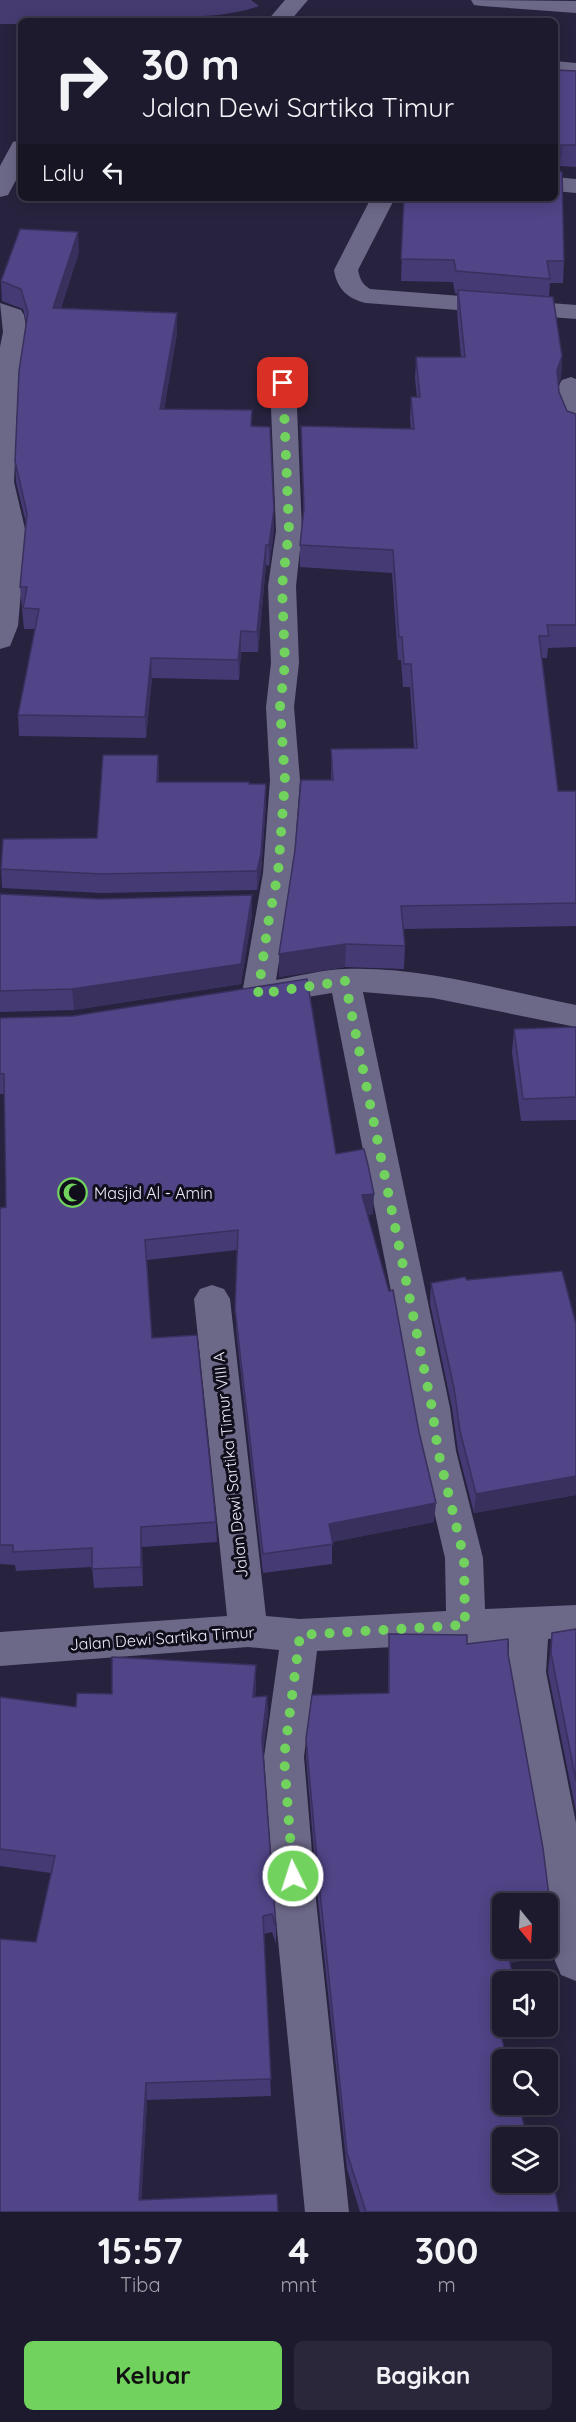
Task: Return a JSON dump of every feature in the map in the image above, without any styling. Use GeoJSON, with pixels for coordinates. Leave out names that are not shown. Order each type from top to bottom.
{"type":"FeatureCollection","features":[{"type":"Feature","properties":{"kind":"street"},"geometry":{"type":"LineString","coordinates":[[281,18],[297,0]]}},
{"type":"Feature","properties":{"kind":"street"},"geometry":{"type":"LineString","coordinates":[[482,0],[576,7]]}},
{"type":"Feature","properties":{"kind":"street"},"geometry":{"type":"LineString","coordinates":[[558,68],[576,70]]}},
{"type":"Feature","properties":{"kind":"street"},"geometry":{"type":"LineString","coordinates":[[0,190],[18,153]]}},
{"type":"Feature","properties":{"kind":"street"},"geometry":{"type":"LineString","coordinates":[[558,184],[576,186]]}},
{"type":"Feature","properties":{"kind":"street"},"geometry":{"type":"LineString","coordinates":[[381,201],[346,270],[348,283],[356,292],[366,296],[576,312]]}},
{"type":"Feature","properties":{"kind":"street"},"geometry":{"type":"LineString","coordinates":[[0,309],[12,315],[15,332],[5,391],[1,482],[13,534],[1,631]]}},
{"type":"Feature","properties":{"kind":"street"},"geometry":{"type":"LineString","coordinates":[[283,383],[289,531],[282,586],[285,663],[280,707],[285,780],[278,873],[273,902],[247,996],[345,981],[426,985],[572,1015]]}},
{"type":"Feature","properties":{"kind":"street"},"geometry":{"type":"LineString","coordinates":[[570,385],[572,416],[576,428]]}},
{"type":"Feature","properties":{"kind":"street"},"geometry":{"type":"LineString","coordinates":[[239,903],[273,902]]}},
{"type":"Feature","properties":{"kind":"street"},"geometry":{"type":"LineString","coordinates":[[345,981],[432,1408],[438,1451],[464,1558],[465,1625]]}},
{"type":"Feature","properties":{"kind":"street","name":"Jalan Dewi Sartika Timur VIII A"},"geometry":{"type":"LineString","coordinates":[[212,1299],[248,1631]]}},
{"type":"Feature","properties":{"kind":"street","name":"Jalan Dewi Sartika Timur"},"geometry":{"type":"LineString","coordinates":[[0,1649],[248,1631],[300,1635],[576,1621]]}},
{"type":"Feature","properties":{"kind":"street"},"geometry":{"type":"LineString","coordinates":[[529,1623],[527,1672],[564,1866],[576,1961]]}},
{"type":"Feature","properties":{"kind":"street"},"geometry":{"type":"LineString","coordinates":[[300,1635],[284,1757],[295,1900],[327,2212]]}},
{"type":"Feature","properties":{"kind":"shaded area"},"geometry":{"type":"Polygon","coordinates":[[[0,0],[251,0],[259,6],[212,16],[18,18],[18,24],[0,24],[0,0]]]}},
{"type":"Feature","properties":{"kind":"building"},"geometry":{"type":"Polygon","coordinates":[[[558,70],[576,71],[576,145],[561,145],[561,154],[558,154],[558,70]]]}},
{"type":"Feature","properties":{"kind":"building"},"geometry":{"type":"Polygon","coordinates":[[[558,171],[562,172],[564,261],[547,261],[550,279],[456,271],[454,260],[401,259],[404,201],[558,201],[558,171]]]}},
{"type":"Feature","properties":{"kind":"building"},"geometry":{"type":"Polygon","coordinates":[[[20,229],[78,232],[53,308],[177,313],[160,409],[252,410],[251,426],[270,427],[274,510],[269,545],[266,545],[257,632],[241,631],[238,660],[151,658],[145,717],[18,715],[39,609],[23,608],[27,587],[20,587],[27,513],[15,461],[19,371],[28,312],[21,289],[1,281],[20,229]]]}},
{"type":"Feature","properties":{"kind":"building"},"geometry":{"type":"Polygon","coordinates":[[[458,290],[553,297],[562,356],[557,370],[559,392],[567,411],[576,414],[576,625],[547,625],[549,636],[539,636],[558,791],[576,791],[576,903],[401,906],[405,946],[346,944],[279,954],[295,850],[301,780],[333,780],[331,749],[417,748],[411,664],[404,664],[402,637],[399,637],[393,550],[300,545],[304,508],[301,426],[414,429],[411,397],[420,397],[416,357],[465,357],[458,290]]]}},
{"type":"Feature","properties":{"kind":"building"},"geometry":{"type":"Polygon","coordinates":[[[103,755],[158,755],[157,782],[266,784],[261,854],[257,871],[101,874],[1,869],[3,839],[97,838],[103,755]]]}},
{"type":"Feature","properties":{"kind":"building"},"geometry":{"type":"Polygon","coordinates":[[[0,894],[101,899],[252,895],[241,964],[72,989],[0,991],[0,894]]]}},
{"type":"Feature","properties":{"kind":"building"},"geometry":{"type":"Polygon","coordinates":[[[307,979],[336,1154],[364,1149],[368,1165],[374,1194],[362,1195],[389,1291],[393,1290],[419,1432],[436,1503],[329,1524],[333,1544],[263,1554],[235,1309],[238,1230],[145,1240],[152,1338],[197,1335],[216,1522],[141,1527],[141,1567],[92,1569],[92,1548],[13,1552],[13,1545],[0,1545],[0,1208],[6,1207],[4,1074],[0,1074],[0,1018],[73,1016],[307,979]]]}},
{"type":"Feature","properties":{"kind":"building"},"geometry":{"type":"Polygon","coordinates":[[[576,1027],[576,1097],[523,1099],[514,1029],[576,1027]]]}},
{"type":"Feature","properties":{"kind":"building"},"geometry":{"type":"Polygon","coordinates":[[[562,1271],[576,1324],[576,1476],[476,1494],[460,1431],[454,1388],[431,1283],[465,1277],[467,1280],[562,1271]]]}},
{"type":"Feature","properties":{"kind":"building"},"geometry":{"type":"Polygon","coordinates":[[[576,1629],[576,1781],[551,1653],[552,1633],[576,1629]]]}},
{"type":"Feature","properties":{"kind":"building"},"geometry":{"type":"Polygon","coordinates":[[[389,1634],[467,1635],[467,1644],[508,1639],[508,1654],[543,1848],[549,1893],[492,1893],[492,1959],[509,1959],[512,1971],[492,1971],[492,2037],[501,2037],[504,2049],[492,2049],[492,2115],[522,2115],[524,2127],[492,2127],[492,2193],[555,2193],[559,2212],[366,2212],[347,2153],[306,1739],[312,1695],[389,1693],[389,1634]]]}},
{"type":"Feature","properties":{"kind":"building"},"geometry":{"type":"Polygon","coordinates":[[[112,1657],[256,1665],[253,1697],[267,1696],[262,1739],[276,1927],[272,1914],[263,1916],[271,2079],[146,2083],[139,2200],[277,2194],[278,2212],[0,2212],[0,1939],[36,1942],[55,1856],[0,1849],[0,1697],[76,1707],[77,1693],[112,1694],[112,1657]]]}},
{"type":"Feature","properties":{"kind":"place","name":"Masjid Al - Amin"},"geometry":{"type":"Point","coordinates":[73,1193]}},
{"type":"Feature","properties":{"kind":"route"},"geometry":{"type":"LineString","coordinates":[[283,383],[289,531],[282,586],[285,663],[280,707],[285,780],[278,873],[258,994],[345,981],[432,1408],[438,1451],[464,1558],[465,1625],[300,1635],[284,1757],[293,1876]]}}]}
